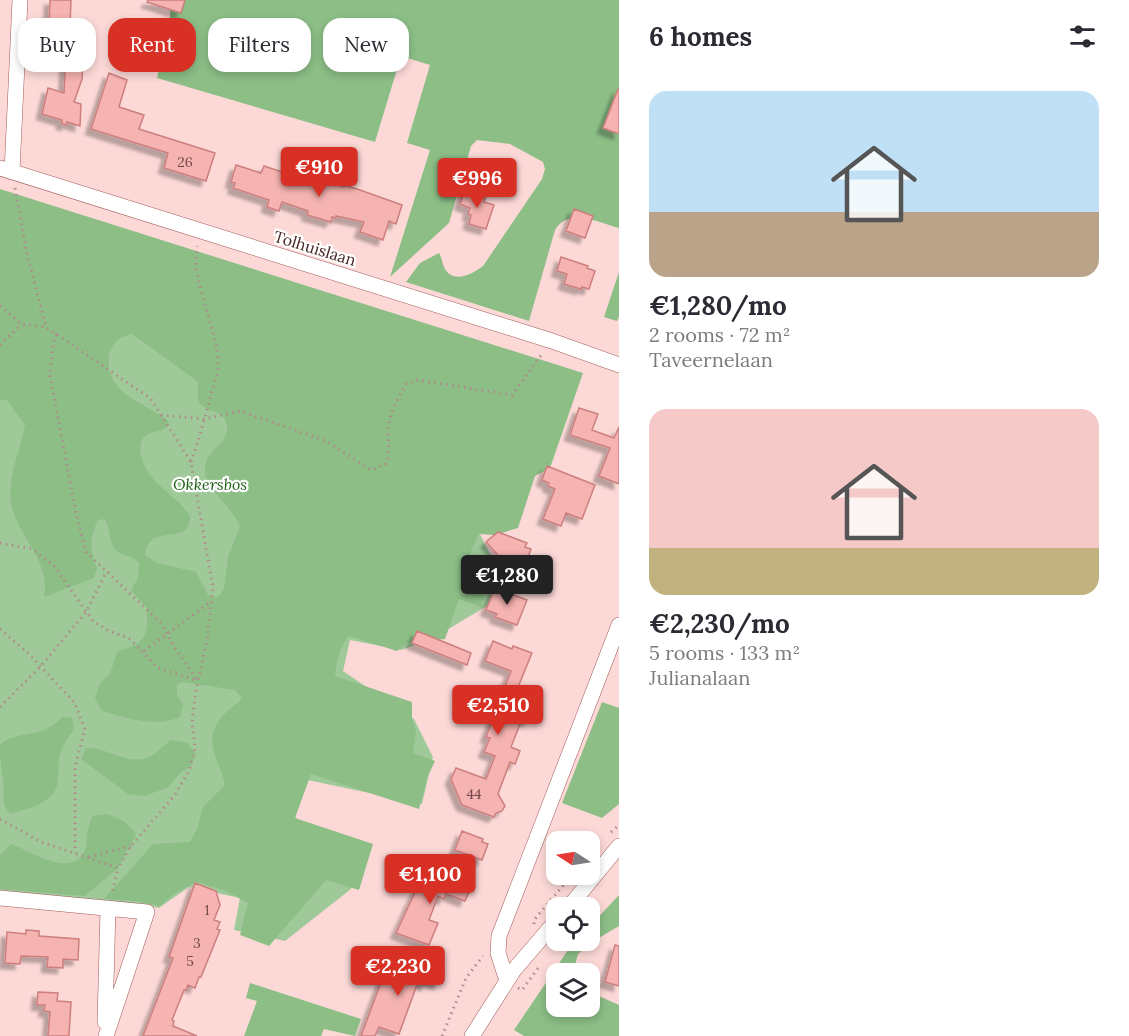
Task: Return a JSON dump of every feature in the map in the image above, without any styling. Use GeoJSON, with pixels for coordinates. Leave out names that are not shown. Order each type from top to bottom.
{"type":"FeatureCollection","features":[{"type":"Feature","properties":{"kind":"street"},"geometry":{"type":"LineString","coordinates":[[6,170],[20,0]]}},
{"type":"Feature","properties":{"kind":"street","name":"Tolhuislaan"},"geometry":{"type":"LineString","coordinates":[[6,170],[552,341],[619,365]]}},
{"type":"Feature","properties":{"kind":"street"},"geometry":{"type":"LineString","coordinates":[[507,981],[498,953],[499,936],[619,625]]}},
{"type":"Feature","properties":{"kind":"street"},"geometry":{"type":"LineString","coordinates":[[577,897],[619,846]]}},
{"type":"Feature","properties":{"kind":"street"},"geometry":{"type":"LineString","coordinates":[[0,898],[147,912],[106,1036]]}},
{"type":"Feature","properties":{"kind":"street"},"geometry":{"type":"LineString","coordinates":[[106,1036],[108,908]]}},
{"type":"Feature","properties":{"kind":"street"},"geometry":{"type":"LineString","coordinates":[[472,1036],[507,981],[546,933]]}},
{"type":"Feature","properties":{"kind":"path"},"geometry":{"type":"LineString","coordinates":[[6,170],[46,327]]}},
{"type":"Feature","properties":{"kind":"path"},"geometry":{"type":"LineString","coordinates":[[191,462],[218,369],[215,336],[204,304],[196,254],[200,231]]}},
{"type":"Feature","properties":{"kind":"path"},"geometry":{"type":"LineString","coordinates":[[0,306],[22,324],[46,327],[56,333],[150,398],[191,462],[213,588],[207,640],[192,722],[195,747],[190,769],[176,795],[131,846],[118,868],[108,908]]}},
{"type":"Feature","properties":{"kind":"path"},"geometry":{"type":"LineString","coordinates":[[0,345],[22,324]]}},
{"type":"Feature","properties":{"kind":"path"},"geometry":{"type":"LineString","coordinates":[[56,333],[50,376],[76,513],[86,552],[161,623],[198,681]]}},
{"type":"Feature","properties":{"kind":"path"},"geometry":{"type":"LineString","coordinates":[[161,415],[205,419],[240,411],[326,441],[371,470],[385,465],[390,454],[388,430],[390,416],[406,384],[418,380],[512,395],[552,341]]}},
{"type":"Feature","properties":{"kind":"path"},"geometry":{"type":"LineString","coordinates":[[0,543],[32,549],[54,566],[93,621],[109,631],[129,638],[158,668],[198,681]]}},
{"type":"Feature","properties":{"kind":"path"},"geometry":{"type":"LineString","coordinates":[[0,707],[41,666],[86,612],[107,571]]}},
{"type":"Feature","properties":{"kind":"path"},"geometry":{"type":"LineString","coordinates":[[144,651],[212,601]]}},
{"type":"Feature","properties":{"kind":"path"},"geometry":{"type":"LineString","coordinates":[[0,629],[41,666],[74,702],[85,729],[75,767],[75,853]]}},
{"type":"Feature","properties":{"kind":"path"},"geometry":{"type":"LineString","coordinates":[[0,819],[41,842],[118,868]]}},
{"type":"Feature","properties":{"kind":"path"},"geometry":{"type":"LineString","coordinates":[[87,857],[131,846]]}},
{"type":"Feature","properties":{"kind":"path"},"geometry":{"type":"LineString","coordinates":[[442,1036],[466,978],[499,936]]}},
{"type":"Feature","properties":{"kind":"green space"},"geometry":{"type":"Polygon","coordinates":[[[170,0],[619,0],[619,228],[584,218],[568,219],[561,223],[555,230],[529,321],[406,282],[420,263],[439,253],[444,267],[452,276],[468,275],[483,266],[542,179],[545,169],[543,162],[510,144],[477,140],[471,146],[449,223],[390,277],[430,150],[407,143],[430,65],[409,58],[409,18],[323,18],[323,72],[396,72],[375,142],[157,78],[159,72],[196,72],[196,18],[170,18],[170,0]]]}},
{"type":"Feature","properties":{"kind":"green space","name":"Okkersbos"},"geometry":{"type":"Polygon","coordinates":[[[0,189],[583,373],[550,468],[535,476],[518,528],[495,535],[479,534],[464,566],[491,578],[481,607],[459,599],[445,639],[407,643],[397,651],[349,636],[343,645],[335,676],[412,702],[412,718],[416,731],[413,753],[435,761],[427,778],[419,809],[311,774],[295,818],[373,844],[359,890],[326,880],[269,946],[240,935],[248,903],[224,890],[196,882],[174,894],[160,906],[137,901],[104,899],[153,844],[190,842],[197,829],[203,807],[225,785],[212,743],[215,727],[223,715],[242,698],[235,690],[183,682],[177,685],[177,695],[183,704],[180,717],[151,722],[102,711],[95,698],[100,683],[110,674],[117,652],[140,642],[146,632],[147,608],[131,590],[138,578],[139,562],[114,548],[105,519],[98,520],[91,544],[97,568],[94,578],[44,597],[45,585],[40,563],[17,522],[11,500],[10,490],[14,468],[25,425],[7,400],[0,400],[0,189]],[[132,334],[117,341],[110,351],[109,368],[119,388],[168,421],[169,425],[166,428],[144,437],[141,455],[144,466],[156,482],[190,516],[188,526],[184,531],[154,539],[148,545],[145,555],[157,563],[196,572],[208,595],[214,598],[224,589],[228,557],[240,527],[207,480],[205,465],[212,452],[225,438],[227,425],[221,415],[200,403],[197,381],[132,334]]]}},
{"type":"Feature","properties":{"kind":"green space","name":"Okkersbos"},"geometry":{"type":"Polygon","coordinates":[[[0,204],[512,508],[480,534],[499,572],[492,603],[430,640],[401,650],[350,640],[343,671],[414,719],[433,757],[422,804],[293,777],[287,809],[309,830],[361,841],[351,889],[285,941],[234,930],[240,898],[189,887],[159,908],[131,903],[0,891],[0,204]]]}},
{"type":"Feature","properties":{"kind":"green space"},"geometry":{"type":"Polygon","coordinates":[[[619,272],[619,316],[617,321],[604,317],[619,272]]]}},
{"type":"Feature","properties":{"kind":"green space"},"geometry":{"type":"Polygon","coordinates":[[[602,702],[619,708],[619,804],[602,818],[562,803],[602,702]]]}},
{"type":"Feature","properties":{"kind":"green space"},"geometry":{"type":"Polygon","coordinates":[[[63,717],[72,718],[74,730],[60,754],[56,789],[40,804],[10,814],[4,801],[0,746],[13,737],[44,730],[63,717]]]}},
{"type":"Feature","properties":{"kind":"green space"},"geometry":{"type":"Polygon","coordinates":[[[171,740],[187,743],[196,754],[191,766],[180,773],[167,788],[144,796],[128,794],[81,759],[86,748],[93,748],[129,759],[143,759],[154,754],[171,740]]]}},
{"type":"Feature","properties":{"kind":"green space"},"geometry":{"type":"Polygon","coordinates":[[[108,814],[125,822],[136,834],[118,868],[85,896],[0,889],[0,855],[11,844],[39,857],[69,863],[77,860],[84,853],[92,816],[108,814]]]}},
{"type":"Feature","properties":{"kind":"green space"},"geometry":{"type":"Polygon","coordinates":[[[619,895],[619,926],[600,937],[600,915],[619,895]]]}},
{"type":"Feature","properties":{"kind":"green space"},"geometry":{"type":"Polygon","coordinates":[[[567,951],[582,951],[578,954],[576,963],[559,963],[567,951]]]}},
{"type":"Feature","properties":{"kind":"green space"},"geometry":{"type":"Polygon","coordinates":[[[250,983],[361,1019],[355,1036],[324,1029],[321,1036],[244,1036],[257,1001],[246,998],[250,983]]]}},
{"type":"Feature","properties":{"kind":"green space"},"geometry":{"type":"Polygon","coordinates":[[[546,983],[546,1017],[600,1017],[600,996],[619,1005],[619,1036],[524,1036],[514,1030],[546,983]]]}},
{"type":"Feature","properties":{"kind":"building"},"geometry":{"type":"Polygon","coordinates":[[[50,0],[71,0],[70,18],[49,18],[50,0]]]}},
{"type":"Feature","properties":{"kind":"building"},"geometry":{"type":"Polygon","coordinates":[[[148,0],[185,0],[181,13],[147,2],[148,0]]]}},
{"type":"Feature","properties":{"kind":"building"},"geometry":{"type":"Polygon","coordinates":[[[65,72],[82,72],[74,102],[81,104],[80,126],[67,122],[66,125],[62,124],[62,120],[42,114],[48,88],[64,93],[65,72]]]}},
{"type":"Feature","properties":{"kind":"building"},"geometry":{"type":"Polygon","coordinates":[[[109,73],[127,80],[119,107],[144,115],[139,129],[215,153],[206,181],[164,168],[168,153],[91,129],[109,73]]]}},
{"type":"Feature","properties":{"kind":"building"},"geometry":{"type":"Polygon","coordinates":[[[619,89],[619,134],[603,128],[619,89]]]}},
{"type":"Feature","properties":{"kind":"building"},"geometry":{"type":"Polygon","coordinates":[[[236,165],[261,173],[264,166],[303,179],[304,176],[311,179],[312,177],[344,187],[344,185],[402,205],[396,224],[389,221],[383,240],[360,232],[364,222],[336,216],[336,218],[332,217],[331,222],[307,215],[308,211],[282,202],[279,211],[267,207],[269,200],[233,188],[235,183],[231,182],[236,165]]]}},
{"type":"Feature","properties":{"kind":"building"},"geometry":{"type":"Polygon","coordinates":[[[465,189],[486,196],[484,202],[494,205],[486,229],[469,224],[470,208],[460,204],[465,189]]]}},
{"type":"Feature","properties":{"kind":"building"},"geometry":{"type":"Polygon","coordinates":[[[574,209],[593,216],[585,238],[566,231],[574,209]]]}},
{"type":"Feature","properties":{"kind":"building"},"geometry":{"type":"Polygon","coordinates":[[[561,257],[588,266],[587,268],[595,271],[589,289],[564,284],[567,274],[557,271],[561,257]]]}},
{"type":"Feature","properties":{"kind":"building"},"geometry":{"type":"Polygon","coordinates":[[[579,408],[598,414],[592,430],[614,438],[619,427],[619,484],[599,476],[610,448],[570,435],[579,408]]]}},
{"type":"Feature","properties":{"kind":"building"},"geometry":{"type":"Polygon","coordinates":[[[547,466],[595,485],[582,519],[566,513],[561,526],[543,519],[555,489],[542,480],[547,466]]]}},
{"type":"Feature","properties":{"kind":"building"},"geometry":{"type":"Polygon","coordinates":[[[498,532],[527,543],[525,547],[531,549],[522,573],[511,569],[486,542],[498,532]]]}},
{"type":"Feature","properties":{"kind":"building"},"geometry":{"type":"Polygon","coordinates":[[[495,588],[527,600],[517,625],[495,617],[497,614],[486,610],[495,588]]]}},
{"type":"Feature","properties":{"kind":"building"},"geometry":{"type":"Polygon","coordinates":[[[417,631],[471,653],[467,665],[412,643],[417,631]]]}},
{"type":"Feature","properties":{"kind":"building"},"geometry":{"type":"Polygon","coordinates":[[[493,641],[512,649],[513,646],[532,653],[516,692],[521,694],[519,699],[534,705],[528,721],[522,719],[511,747],[520,751],[515,764],[510,762],[498,794],[505,806],[494,817],[462,805],[451,779],[456,768],[486,779],[495,756],[484,752],[490,738],[486,737],[511,671],[485,661],[493,641]]]}},
{"type":"Feature","properties":{"kind":"building"},"geometry":{"type":"Polygon","coordinates":[[[462,831],[483,839],[482,842],[488,844],[482,860],[455,850],[462,831]]]}},
{"type":"Feature","properties":{"kind":"building"},"geometry":{"type":"Polygon","coordinates":[[[434,865],[451,871],[449,877],[471,887],[465,901],[446,894],[444,899],[438,896],[429,920],[438,923],[429,945],[396,933],[417,888],[424,891],[434,865]]]}},
{"type":"Feature","properties":{"kind":"building"},"geometry":{"type":"Polygon","coordinates":[[[195,883],[216,891],[220,905],[214,920],[220,922],[217,929],[220,930],[201,977],[195,988],[188,985],[184,990],[172,1020],[174,1021],[173,1026],[197,1036],[143,1036],[173,958],[169,957],[195,883]]]}},
{"type":"Feature","properties":{"kind":"building"},"geometry":{"type":"Polygon","coordinates":[[[26,930],[39,931],[39,936],[79,939],[78,960],[63,959],[63,968],[47,967],[48,957],[21,956],[20,964],[5,963],[7,932],[26,934],[26,930]]]}},
{"type":"Feature","properties":{"kind":"building"},"geometry":{"type":"Polygon","coordinates":[[[615,945],[619,946],[619,986],[605,982],[615,945]]]}},
{"type":"Feature","properties":{"kind":"building"},"geometry":{"type":"Polygon","coordinates":[[[414,959],[444,969],[439,984],[428,980],[426,985],[418,982],[399,1034],[379,1027],[375,1036],[361,1036],[386,969],[409,976],[414,959]]]}},
{"type":"Feature","properties":{"kind":"building"},"geometry":{"type":"Polygon","coordinates":[[[38,992],[58,993],[57,1001],[71,1002],[69,1036],[48,1036],[50,1012],[44,1011],[45,1005],[37,1005],[38,992]]]}}]}
